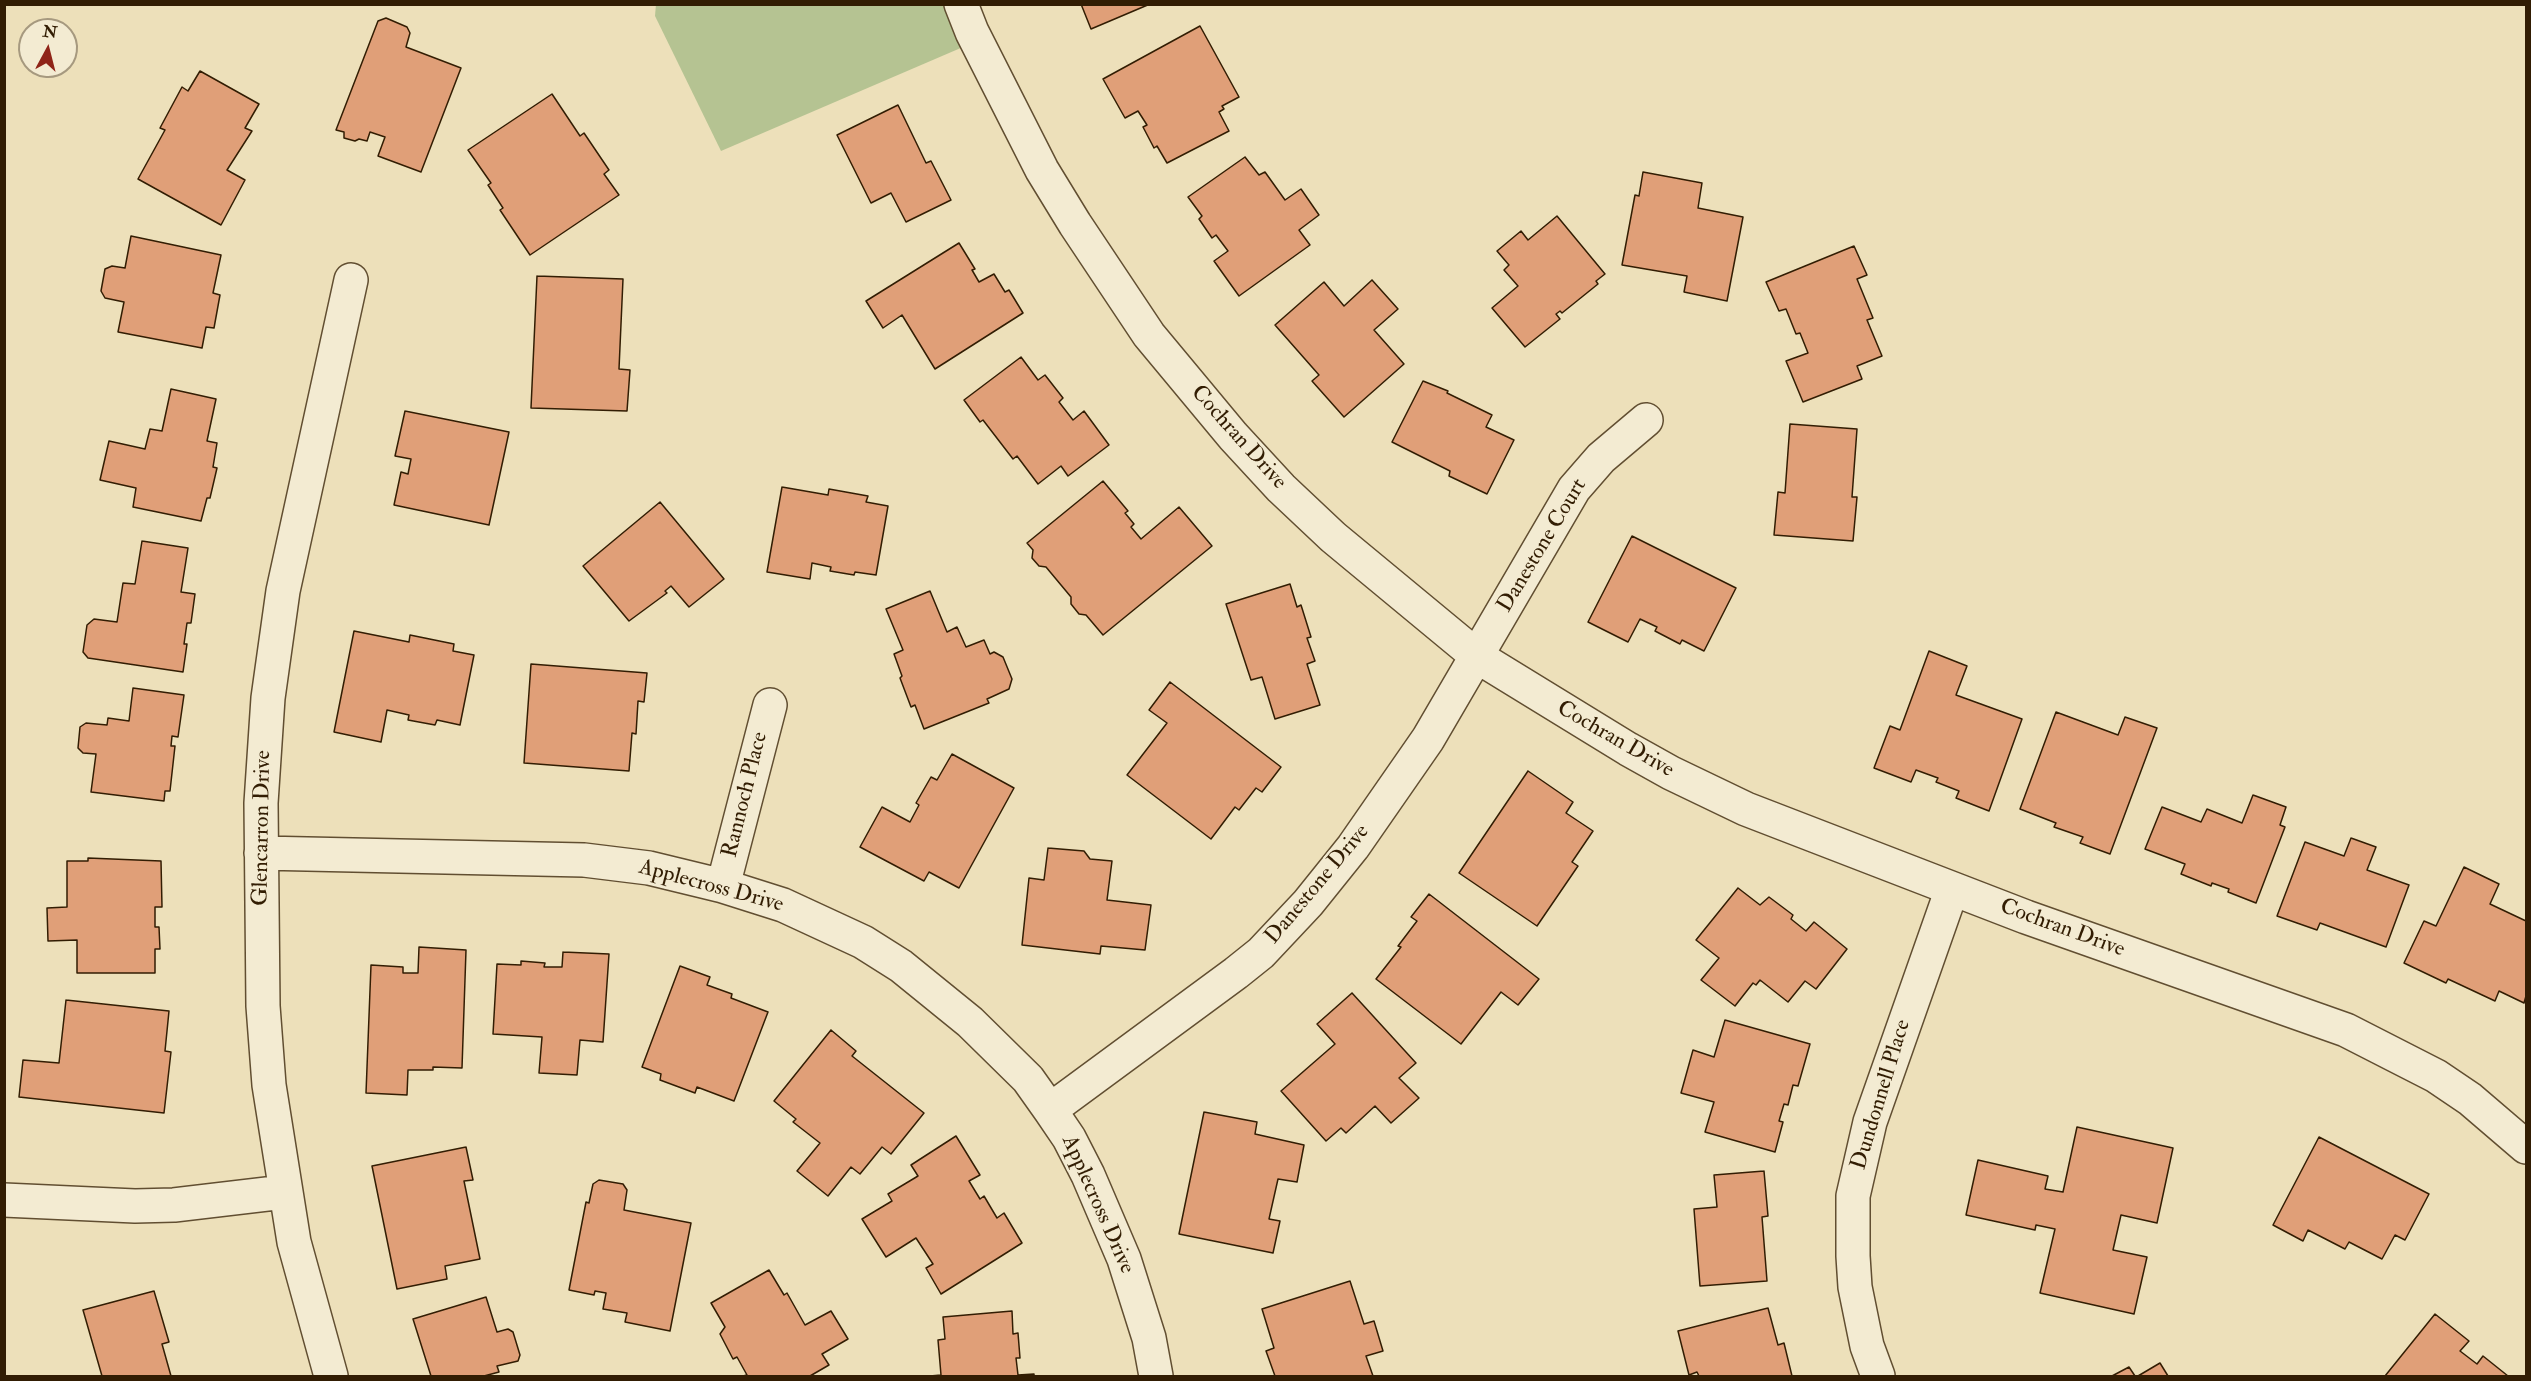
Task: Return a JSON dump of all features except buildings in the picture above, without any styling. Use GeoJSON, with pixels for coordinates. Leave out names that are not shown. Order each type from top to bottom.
{"type":"FeatureCollection","features":[{"type":"Feature","properties":{"kind":"street","name":"Cochran Drive"},"geometry":{"type":"LineString","coordinates":[[961,4],[972,32],[1042,170],[1149,335],[1233,436],[1281,488],[1333,537],[1478,657],[1588,726],[1671,773],[1746,809],[1952,889],[2346,1030],[2436,1076],[2470,1099],[2526,1147]]}},
{"type":"Feature","properties":{"kind":"street","name":"Glencarron Drive"},"geometry":{"type":"LineString","coordinates":[[331,1377],[294,1242],[284,1192],[269,1085],[262,1006],[261,803],[268,698],[283,591],[351,280]]}},
{"type":"Feature","properties":{"kind":"street","name":"Danestone Court"},"geometry":{"type":"LineString","coordinates":[[1478,657],[1580,481],[1618,441],[1646,420]]}},
{"type":"Feature","properties":{"kind":"street","name":"Danestone Drive"},"geometry":{"type":"LineString","coordinates":[[1050,1110],[1236,973],[1284,930],[1328,880],[1353,847],[1428,739],[1478,657]]}},
{"type":"Feature","properties":{"kind":"street","name":"Rannoch Place"},"geometry":{"type":"LineString","coordinates":[[723,886],[770,705]]}},
{"type":"Feature","properties":{"kind":"street","name":"Applecross Drive"},"geometry":{"type":"LineString","coordinates":[[261,853],[584,860],[649,868],[723,886],[783,905],[862,942],[901,966],[970,1022],[1028,1079],[1069,1138],[1124,1259],[1149,1338],[1156,1377]]}},
{"type":"Feature","properties":{"kind":"street","name":"Dundonnell Place"},"geometry":{"type":"LineString","coordinates":[[1878,1377],[1867,1346],[1855,1287],[1852,1256],[1853,1196],[1870,1122],[1952,889]]}},
{"type":"Feature","properties":{"kind":"street"},"geometry":{"type":"LineString","coordinates":[[4,1200],[135,1206],[284,1192]]}},
{"type":"Feature","properties":{"kind":"green space"},"geometry":{"type":"Polygon","coordinates":[[[656,4],[961,5],[977,41],[721,151],[655,16],[656,4]]]}}]}
